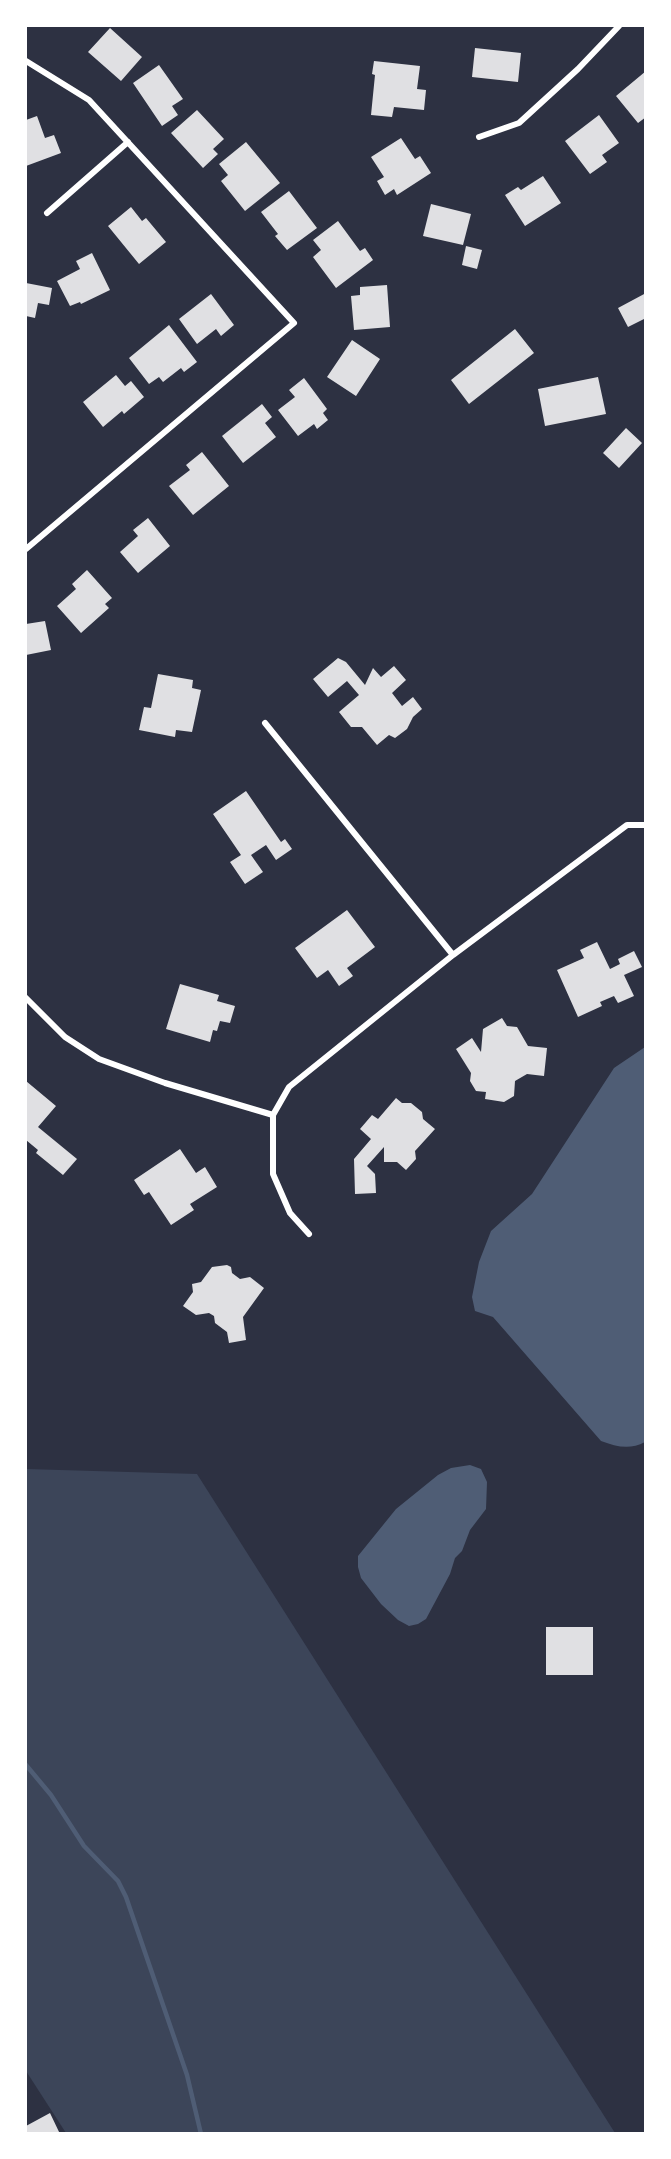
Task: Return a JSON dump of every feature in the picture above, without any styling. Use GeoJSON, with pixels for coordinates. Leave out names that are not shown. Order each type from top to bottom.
{"type":"FeatureCollection","features":[{"type":"Feature","properties":{"kind":"street"},"geometry":{"type":"LineString","coordinates":[[478,137],[519,123],[578,69],[619,26]]}},
{"type":"Feature","properties":{"kind":"street"},"geometry":{"type":"LineString","coordinates":[[26,61],[90,100],[294,323],[26,549]]}},
{"type":"Feature","properties":{"kind":"street"},"geometry":{"type":"LineString","coordinates":[[47,213],[128,142]]}},
{"type":"Feature","properties":{"kind":"street"},"geometry":{"type":"LineString","coordinates":[[266,723],[453,955]]}},
{"type":"Feature","properties":{"kind":"street"},"geometry":{"type":"LineString","coordinates":[[309,1234],[290,1213],[273,1174],[273,1115],[289,1088],[453,955],[627,825],[645,825]]}},
{"type":"Feature","properties":{"kind":"street"},"geometry":{"type":"LineString","coordinates":[[26,998],[65,1037],[99,1059],[165,1083],[273,1115]]}},
{"type":"Feature","properties":{"kind":"shaded area"},"geometry":{"type":"Polygon","coordinates":[[[645,1047],[645,1442],[623,1447],[601,1441],[493,1317],[475,1311],[472,1297],[479,1262],[491,1231],[532,1194],[614,1068],[645,1047]]]}},
{"type":"Feature","properties":{"kind":"shaded area"},"geometry":{"type":"Polygon","coordinates":[[[470,1465],[481,1469],[487,1482],[486,1509],[470,1530],[462,1551],[455,1558],[450,1574],[426,1619],[409,1626],[398,1620],[381,1604],[361,1578],[358,1556],[396,1509],[438,1475],[451,1468],[470,1465]]]}},
{"type":"Feature","properties":{"kind":"shaded area"},"geometry":{"type":"Polygon","coordinates":[[[26,1469],[197,1474],[615,2133],[66,2133],[26,2071],[26,1469]]]}},
{"type":"Feature","properties":{"kind":"building"},"geometry":{"type":"Polygon","coordinates":[[[110,28],[142,57],[121,81],[88,52],[110,28]]]}},
{"type":"Feature","properties":{"kind":"building"},"geometry":{"type":"Polygon","coordinates":[[[475,48],[521,53],[518,82],[472,77],[475,48]]]}},
{"type":"Feature","properties":{"kind":"building"},"geometry":{"type":"Polygon","coordinates":[[[374,61],[420,66],[417,89],[426,90],[424,110],[394,107],[392,117],[371,115],[374,61]]]}},
{"type":"Feature","properties":{"kind":"building"},"geometry":{"type":"Polygon","coordinates":[[[159,65],[183,99],[172,106],[178,115],[162,126],[133,83],[159,65]]]}},
{"type":"Feature","properties":{"kind":"building"},"geometry":{"type":"Polygon","coordinates":[[[646,71],[646,117],[638,123],[616,96],[646,71]]]}},
{"type":"Feature","properties":{"kind":"building"},"geometry":{"type":"Polygon","coordinates":[[[197,110],[224,139],[213,149],[218,154],[203,168],[171,133],[197,110]]]}},
{"type":"Feature","properties":{"kind":"building"},"geometry":{"type":"Polygon","coordinates":[[[599,115],[619,143],[602,155],[607,162],[590,174],[565,141],[599,115]]]}},
{"type":"Feature","properties":{"kind":"building"},"geometry":{"type":"Polygon","coordinates":[[[37,116],[45,138],[54,135],[61,153],[26,166],[26,120],[37,116]]]}},
{"type":"Feature","properties":{"kind":"building"},"geometry":{"type":"Polygon","coordinates":[[[401,138],[415,159],[420,156],[431,173],[397,195],[394,189],[385,195],[377,181],[384,177],[371,157],[401,138]]]}},
{"type":"Feature","properties":{"kind":"building"},"geometry":{"type":"Polygon","coordinates":[[[246,142],[280,183],[245,211],[221,181],[228,175],[219,164],[246,142]]]}},
{"type":"Feature","properties":{"kind":"building"},"geometry":{"type":"Polygon","coordinates":[[[543,176],[561,203],[525,226],[505,195],[518,187],[521,190],[543,176]]]}},
{"type":"Feature","properties":{"kind":"building"},"geometry":{"type":"Polygon","coordinates":[[[289,191],[317,228],[287,250],[275,236],[278,234],[261,212],[289,191]]]}},
{"type":"Feature","properties":{"kind":"building"},"geometry":{"type":"Polygon","coordinates":[[[431,204],[471,214],[463,245],[423,236],[431,204]]]}},
{"type":"Feature","properties":{"kind":"building"},"geometry":{"type":"Polygon","coordinates":[[[131,207],[142,221],[146,218],[166,242],[139,264],[108,226],[131,207]]]}},
{"type":"Feature","properties":{"kind":"building"},"geometry":{"type":"Polygon","coordinates":[[[338,221],[360,251],[365,248],[373,260],[336,288],[313,257],[321,250],[313,240],[338,221]]]}},
{"type":"Feature","properties":{"kind":"building"},"geometry":{"type":"Polygon","coordinates":[[[466,246],[482,250],[477,269],[462,265],[466,246]]]}},
{"type":"Feature","properties":{"kind":"building"},"geometry":{"type":"Polygon","coordinates":[[[92,253],[110,290],[81,304],[80,302],[70,306],[57,281],[80,269],[76,261],[92,253]]]}},
{"type":"Feature","properties":{"kind":"building"},"geometry":{"type":"Polygon","coordinates":[[[26,283],[52,288],[49,305],[38,303],[35,318],[26,316],[26,283]]]}},
{"type":"Feature","properties":{"kind":"building"},"geometry":{"type":"Polygon","coordinates":[[[387,285],[390,327],[354,330],[351,296],[360,295],[360,287],[387,285]]]}},
{"type":"Feature","properties":{"kind":"building"},"geometry":{"type":"Polygon","coordinates":[[[646,293],[646,318],[628,327],[618,308],[646,293]]]}},
{"type":"Feature","properties":{"kind":"building"},"geometry":{"type":"Polygon","coordinates":[[[211,294],[234,325],[221,336],[216,329],[197,344],[179,319],[211,294]]]}},
{"type":"Feature","properties":{"kind":"building"},"geometry":{"type":"Polygon","coordinates":[[[169,325],[197,362],[184,372],[181,368],[163,382],[159,377],[149,384],[129,358],[169,325]]]}},
{"type":"Feature","properties":{"kind":"building"},"geometry":{"type":"Polygon","coordinates":[[[515,329],[534,353],[469,404],[451,380],[515,329]]]}},
{"type":"Feature","properties":{"kind":"building"},"geometry":{"type":"Polygon","coordinates":[[[352,340],[380,359],[356,396],[327,377],[352,340]]]}},
{"type":"Feature","properties":{"kind":"building"},"geometry":{"type":"Polygon","coordinates":[[[116,375],[125,386],[131,381],[144,397],[124,414],[122,411],[103,427],[83,402],[116,375]]]}},
{"type":"Feature","properties":{"kind":"building"},"geometry":{"type":"Polygon","coordinates":[[[598,377],[606,414],[545,426],[538,389],[598,377]]]}},
{"type":"Feature","properties":{"kind":"building"},"geometry":{"type":"Polygon","coordinates":[[[304,378],[327,409],[323,413],[328,420],[317,429],[314,424],[298,436],[278,410],[295,397],[289,390],[304,378]]]}},
{"type":"Feature","properties":{"kind":"building"},"geometry":{"type":"Polygon","coordinates":[[[262,404],[272,417],[265,423],[276,437],[243,463],[222,436],[262,404]]]}},
{"type":"Feature","properties":{"kind":"building"},"geometry":{"type":"Polygon","coordinates":[[[626,428],[642,443],[619,468],[603,453],[626,428]]]}},
{"type":"Feature","properties":{"kind":"building"},"geometry":{"type":"Polygon","coordinates":[[[202,452],[229,486],[193,515],[169,486],[190,470],[186,465],[202,452]]]}},
{"type":"Feature","properties":{"kind":"building"},"geometry":{"type":"Polygon","coordinates":[[[148,518],[170,546],[138,573],[120,552],[138,536],[133,530],[148,518]]]}},
{"type":"Feature","properties":{"kind":"building"},"geometry":{"type":"Polygon","coordinates":[[[87,570],[112,598],[105,604],[109,608],[81,633],[57,606],[76,589],[72,584],[87,570]]]}},
{"type":"Feature","properties":{"kind":"building"},"geometry":{"type":"Polygon","coordinates":[[[45,621],[51,650],[26,655],[26,624],[45,621]]]}},
{"type":"Feature","properties":{"kind":"building"},"geometry":{"type":"Polygon","coordinates":[[[338,658],[346,662],[365,685],[373,668],[381,677],[394,666],[406,680],[392,693],[402,706],[413,697],[422,709],[413,717],[407,729],[395,738],[389,735],[377,745],[362,727],[351,727],[339,712],[359,695],[347,681],[328,697],[313,679],[338,658]]]}},
{"type":"Feature","properties":{"kind":"building"},"geometry":{"type":"Polygon","coordinates":[[[158,674],[193,680],[192,688],[201,690],[192,732],[176,730],[175,737],[139,730],[144,707],[151,708],[158,674]]]}},
{"type":"Feature","properties":{"kind":"building"},"geometry":{"type":"Polygon","coordinates":[[[246,791],[281,842],[285,839],[292,849],[276,860],[266,845],[251,855],[263,872],[245,884],[230,862],[241,855],[213,814],[246,791]]]}},
{"type":"Feature","properties":{"kind":"building"},"geometry":{"type":"Polygon","coordinates":[[[347,910],[375,947],[347,968],[353,976],[339,986],[328,970],[317,978],[295,948],[347,910]]]}},
{"type":"Feature","properties":{"kind":"building"},"geometry":{"type":"Polygon","coordinates":[[[597,942],[610,969],[620,964],[618,959],[634,951],[642,967],[624,975],[634,996],[618,1003],[614,996],[600,1002],[602,1006],[578,1017],[557,970],[584,958],[580,950],[597,942]]]}},
{"type":"Feature","properties":{"kind":"building"},"geometry":{"type":"Polygon","coordinates":[[[180,984],[219,995],[217,1001],[235,1006],[230,1023],[220,1021],[217,1031],[213,1030],[210,1042],[166,1029],[180,984]]]}},
{"type":"Feature","properties":{"kind":"building"},"geometry":{"type":"Polygon","coordinates":[[[502,1018],[507,1026],[517,1027],[528,1046],[547,1048],[544,1076],[527,1074],[515,1081],[514,1096],[504,1102],[485,1099],[486,1092],[476,1091],[470,1081],[471,1073],[456,1049],[472,1038],[481,1052],[483,1029],[502,1018]]]}},
{"type":"Feature","properties":{"kind":"building"},"geometry":{"type":"Polygon","coordinates":[[[26,1081],[56,1106],[38,1127],[77,1159],[63,1175],[36,1153],[38,1150],[26,1140],[26,1081]]]}},
{"type":"Feature","properties":{"kind":"building"},"geometry":{"type":"Polygon","coordinates":[[[396,1098],[402,1103],[411,1103],[422,1112],[423,1119],[435,1129],[415,1151],[416,1159],[406,1170],[397,1162],[384,1162],[384,1147],[367,1166],[375,1174],[376,1193],[355,1194],[354,1159],[371,1139],[360,1129],[372,1115],[378,1119],[396,1098]]]}},
{"type":"Feature","properties":{"kind":"building"},"geometry":{"type":"Polygon","coordinates":[[[180,1149],[196,1173],[205,1167],[217,1187],[190,1204],[194,1210],[171,1225],[149,1192],[144,1195],[134,1180],[180,1149]]]}},
{"type":"Feature","properties":{"kind":"building"},"geometry":{"type":"Polygon","coordinates":[[[227,1265],[240,1279],[250,1277],[264,1288],[243,1317],[246,1340],[229,1343],[227,1332],[215,1323],[214,1316],[209,1313],[196,1315],[183,1306],[193,1292],[192,1284],[201,1282],[212,1267],[227,1265]]]}},
{"type":"Feature","properties":{"kind":"building"},"geometry":{"type":"Polygon","coordinates":[[[546,1627],[593,1627],[593,1675],[546,1675],[546,1627]]]}},
{"type":"Feature","properties":{"kind":"building"},"geometry":{"type":"Polygon","coordinates":[[[50,2113],[60,2134],[26,2134],[26,2126],[50,2113]]]}},
{"type":"Feature","properties":{"kind":"waterway"},"geometry":{"type":"LineString","coordinates":[[26,1765],[51,1795],[84,1846],[118,1881],[126,1897],[187,2075],[201,2134]]}}]}
